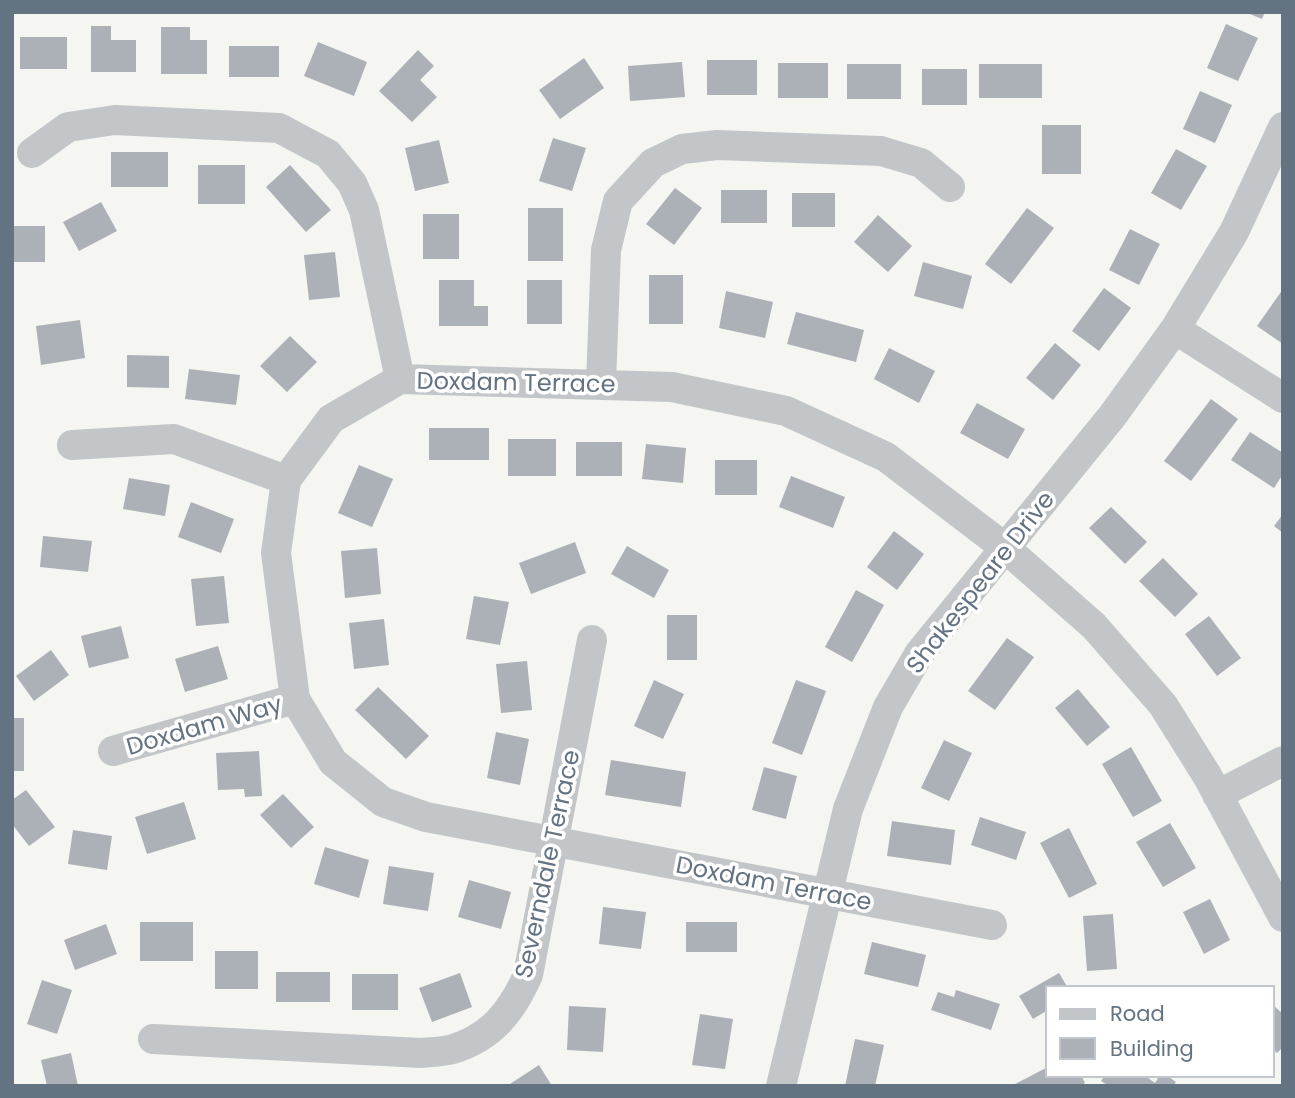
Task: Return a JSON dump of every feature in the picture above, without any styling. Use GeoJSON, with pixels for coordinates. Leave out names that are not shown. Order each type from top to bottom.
{"type":"FeatureCollection","features":[{"type":"Feature","properties":{"kind":"street"},"geometry":{"type":"LineString","coordinates":[[32,153],[68,127],[115,120],[279,128],[328,154],[352,183],[364,210],[400,379]]}},
{"type":"Feature","properties":{"kind":"street","name":"Shakespeare Drive"},"geometry":{"type":"LineString","coordinates":[[781,1086],[848,809],[888,707],[919,654],[1113,415],[1175,329],[1234,232],[1283,127]]}},
{"type":"Feature","properties":{"kind":"street"},"geometry":{"type":"LineString","coordinates":[[601,384],[606,250],[618,201],[653,163],[682,149],[717,145],[881,151],[921,163],[950,187]]}},
{"type":"Feature","properties":{"kind":"street"},"geometry":{"type":"LineString","coordinates":[[1175,329],[1283,398]]}},
{"type":"Feature","properties":{"kind":"street","name":"Doxdam Terrace"},"geometry":{"type":"LineString","coordinates":[[992,925],[426,817],[383,802],[333,762],[295,699],[276,553],[286,480],[331,419],[400,379],[672,387],[786,411],[886,457],[1004,547],[1094,626],[1163,705],[1217,794],[1281,910]]}},
{"type":"Feature","properties":{"kind":"street"},"geometry":{"type":"LineString","coordinates":[[72,445],[174,439],[286,480]]}},
{"type":"Feature","properties":{"kind":"street","name":"Severndale Terrace"},"geometry":{"type":"LineString","coordinates":[[153,1040],[421,1053],[452,1050],[485,1035],[516,1003],[528,975],[592,640]]}},
{"type":"Feature","properties":{"kind":"street","name":"Doxdam Way"},"geometry":{"type":"LineString","coordinates":[[113,751],[295,699]]}},
{"type":"Feature","properties":{"kind":"street"},"geometry":{"type":"LineString","coordinates":[[1217,794],[1283,761]]}},
{"type":"Feature","properties":{"kind":"building"},"geometry":{"type":"Polygon","coordinates":[[[1245,12],[1265,12],[1262,19],[1245,12]]]}},
{"type":"Feature","properties":{"kind":"building"},"geometry":{"type":"Polygon","coordinates":[[[1226,24],[1258,38],[1238,81],[1207,68],[1226,24]]]}},
{"type":"Feature","properties":{"kind":"building"},"geometry":{"type":"Polygon","coordinates":[[[91,26],[111,26],[111,40],[136,40],[136,72],[91,72],[91,26]]]}},
{"type":"Feature","properties":{"kind":"building"},"geometry":{"type":"Polygon","coordinates":[[[161,27],[190,27],[190,40],[207,40],[207,74],[161,74],[161,27]]]}},
{"type":"Feature","properties":{"kind":"building"},"geometry":{"type":"Polygon","coordinates":[[[20,37],[67,37],[67,69],[20,69],[20,37]]]}},
{"type":"Feature","properties":{"kind":"building"},"geometry":{"type":"Polygon","coordinates":[[[318,42],[367,62],[354,96],[304,76],[318,42]]]}},
{"type":"Feature","properties":{"kind":"building"},"geometry":{"type":"Polygon","coordinates":[[[229,46],[279,46],[279,77],[229,77],[229,46]]]}},
{"type":"Feature","properties":{"kind":"building"},"geometry":{"type":"Polygon","coordinates":[[[418,50],[434,66],[420,80],[437,97],[412,122],[379,91],[418,50]]]}},
{"type":"Feature","properties":{"kind":"building"},"geometry":{"type":"Polygon","coordinates":[[[584,58],[604,88],[560,119],[539,90],[584,58]]]}},
{"type":"Feature","properties":{"kind":"building"},"geometry":{"type":"Polygon","coordinates":[[[707,60],[757,60],[757,95],[707,95],[707,60]]]}},
{"type":"Feature","properties":{"kind":"building"},"geometry":{"type":"Polygon","coordinates":[[[682,62],[685,97],[630,101],[628,66],[682,62]]]}},
{"type":"Feature","properties":{"kind":"building"},"geometry":{"type":"Polygon","coordinates":[[[778,63],[828,63],[828,98],[778,98],[778,63]]]}},
{"type":"Feature","properties":{"kind":"building"},"geometry":{"type":"Polygon","coordinates":[[[847,64],[901,64],[901,99],[847,99],[847,64]]]}},
{"type":"Feature","properties":{"kind":"building"},"geometry":{"type":"Polygon","coordinates":[[[979,64],[1042,64],[1042,98],[979,98],[979,64]]]}},
{"type":"Feature","properties":{"kind":"building"},"geometry":{"type":"Polygon","coordinates":[[[922,69],[967,69],[967,105],[922,105],[922,69]]]}},
{"type":"Feature","properties":{"kind":"building"},"geometry":{"type":"Polygon","coordinates":[[[1200,91],[1232,105],[1215,143],[1183,129],[1200,91]]]}},
{"type":"Feature","properties":{"kind":"building"},"geometry":{"type":"Polygon","coordinates":[[[1042,125],[1081,125],[1081,174],[1042,174],[1042,125]]]}},
{"type":"Feature","properties":{"kind":"building"},"geometry":{"type":"Polygon","coordinates":[[[553,138],[586,148],[572,191],[539,181],[553,138]]]}},
{"type":"Feature","properties":{"kind":"building"},"geometry":{"type":"Polygon","coordinates":[[[439,140],[449,183],[415,191],[405,148],[439,140]]]}},
{"type":"Feature","properties":{"kind":"building"},"geometry":{"type":"Polygon","coordinates":[[[1176,149],[1207,166],[1181,210],[1151,193],[1176,149]]]}},
{"type":"Feature","properties":{"kind":"building"},"geometry":{"type":"Polygon","coordinates":[[[111,152],[168,152],[168,187],[111,187],[111,152]]]}},
{"type":"Feature","properties":{"kind":"building"},"geometry":{"type":"Polygon","coordinates":[[[198,165],[245,165],[245,204],[198,204],[198,165]]]}},
{"type":"Feature","properties":{"kind":"building"},"geometry":{"type":"Polygon","coordinates":[[[290,165],[331,210],[306,232],[266,187],[290,165]]]}},
{"type":"Feature","properties":{"kind":"building"},"geometry":{"type":"Polygon","coordinates":[[[675,188],[702,208],[674,245],[646,224],[675,188]]]}},
{"type":"Feature","properties":{"kind":"building"},"geometry":{"type":"Polygon","coordinates":[[[721,190],[767,190],[767,223],[721,223],[721,190]]]}},
{"type":"Feature","properties":{"kind":"building"},"geometry":{"type":"Polygon","coordinates":[[[792,193],[835,193],[835,227],[792,227],[792,193]]]}},
{"type":"Feature","properties":{"kind":"building"},"geometry":{"type":"Polygon","coordinates":[[[101,202],[117,231],[79,251],[63,222],[101,202]]]}},
{"type":"Feature","properties":{"kind":"building"},"geometry":{"type":"Polygon","coordinates":[[[528,208],[563,208],[563,261],[528,261],[528,208]]]}},
{"type":"Feature","properties":{"kind":"building"},"geometry":{"type":"Polygon","coordinates":[[[1027,208],[1054,228],[1011,284],[985,264],[1027,208]]]}},
{"type":"Feature","properties":{"kind":"building"},"geometry":{"type":"Polygon","coordinates":[[[423,214],[459,214],[459,259],[423,259],[423,214]]]}},
{"type":"Feature","properties":{"kind":"building"},"geometry":{"type":"Polygon","coordinates":[[[878,215],[912,246],[888,272],[854,242],[878,215]]]}},
{"type":"Feature","properties":{"kind":"building"},"geometry":{"type":"Polygon","coordinates":[[[12,226],[45,226],[45,262],[12,262],[12,226]]]}},
{"type":"Feature","properties":{"kind":"building"},"geometry":{"type":"Polygon","coordinates":[[[1130,229],[1160,244],[1139,285],[1109,270],[1130,229]]]}},
{"type":"Feature","properties":{"kind":"building"},"geometry":{"type":"Polygon","coordinates":[[[335,252],[340,297],[309,300],[304,255],[335,252]]]}},
{"type":"Feature","properties":{"kind":"building"},"geometry":{"type":"Polygon","coordinates":[[[923,262],[972,276],[963,309],[914,296],[923,262]]]}},
{"type":"Feature","properties":{"kind":"building"},"geometry":{"type":"Polygon","coordinates":[[[649,275],[683,275],[683,324],[649,324],[649,275]]]}},
{"type":"Feature","properties":{"kind":"building"},"geometry":{"type":"Polygon","coordinates":[[[439,280],[474,280],[474,306],[488,306],[488,326],[439,326],[439,280]]]}},
{"type":"Feature","properties":{"kind":"building"},"geometry":{"type":"Polygon","coordinates":[[[527,280],[562,280],[562,324],[527,324],[527,280]]]}},
{"type":"Feature","properties":{"kind":"building"},"geometry":{"type":"Polygon","coordinates":[[[1104,288],[1131,308],[1099,351],[1072,331],[1104,288]]]}},
{"type":"Feature","properties":{"kind":"building"},"geometry":{"type":"Polygon","coordinates":[[[1283,289],[1283,344],[1257,326],[1283,289]]]}},
{"type":"Feature","properties":{"kind":"building"},"geometry":{"type":"Polygon","coordinates":[[[726,291],[773,302],[765,338],[719,328],[726,291]]]}},
{"type":"Feature","properties":{"kind":"building"},"geometry":{"type":"Polygon","coordinates":[[[796,312],[864,330],[856,362],[787,344],[796,312]]]}},
{"type":"Feature","properties":{"kind":"building"},"geometry":{"type":"Polygon","coordinates":[[[80,320],[85,358],[41,365],[36,326],[80,320]]]}},
{"type":"Feature","properties":{"kind":"building"},"geometry":{"type":"Polygon","coordinates":[[[290,336],[317,362],[287,392],[260,366],[290,336]]]}},
{"type":"Feature","properties":{"kind":"building"},"geometry":{"type":"Polygon","coordinates":[[[1055,343],[1081,365],[1053,400],[1026,378],[1055,343]]]}},
{"type":"Feature","properties":{"kind":"building"},"geometry":{"type":"Polygon","coordinates":[[[889,348],[935,371],[919,403],[874,379],[889,348]]]}},
{"type":"Feature","properties":{"kind":"building"},"geometry":{"type":"Polygon","coordinates":[[[127,355],[169,356],[169,388],[127,387],[127,355]]]}},
{"type":"Feature","properties":{"kind":"building"},"geometry":{"type":"Polygon","coordinates":[[[189,369],[240,375],[236,405],[185,399],[189,369]]]}},
{"type":"Feature","properties":{"kind":"building"},"geometry":{"type":"Polygon","coordinates":[[[1211,399],[1238,419],[1191,481],[1164,461],[1211,399]]]}},
{"type":"Feature","properties":{"kind":"building"},"geometry":{"type":"Polygon","coordinates":[[[977,403],[1025,429],[1008,459],[960,433],[977,403]]]}},
{"type":"Feature","properties":{"kind":"building"},"geometry":{"type":"Polygon","coordinates":[[[429,428],[489,428],[489,460],[429,460],[429,428]]]}},
{"type":"Feature","properties":{"kind":"building"},"geometry":{"type":"Polygon","coordinates":[[[1250,432],[1283,453],[1283,474],[1274,488],[1231,460],[1250,432]]]}},
{"type":"Feature","properties":{"kind":"building"},"geometry":{"type":"Polygon","coordinates":[[[508,439],[556,439],[556,476],[508,476],[508,439]]]}},
{"type":"Feature","properties":{"kind":"building"},"geometry":{"type":"Polygon","coordinates":[[[576,442],[622,442],[622,476],[576,476],[576,442]]]}},
{"type":"Feature","properties":{"kind":"building"},"geometry":{"type":"Polygon","coordinates":[[[646,444],[686,448],[683,483],[642,479],[646,444]]]}},
{"type":"Feature","properties":{"kind":"building"},"geometry":{"type":"Polygon","coordinates":[[[715,460],[757,460],[757,495],[715,495],[715,460]]]}},
{"type":"Feature","properties":{"kind":"building"},"geometry":{"type":"Polygon","coordinates":[[[359,465],[393,479],[372,527],[338,513],[359,465]]]}},
{"type":"Feature","properties":{"kind":"building"},"geometry":{"type":"Polygon","coordinates":[[[791,476],[845,497],[833,528],[779,507],[791,476]]]}},
{"type":"Feature","properties":{"kind":"building"},"geometry":{"type":"Polygon","coordinates":[[[129,478],[170,485],[165,516],[123,509],[129,478]]]}},
{"type":"Feature","properties":{"kind":"building"},"geometry":{"type":"Polygon","coordinates":[[[191,502],[234,519],[221,553],[178,537],[191,502]]]}},
{"type":"Feature","properties":{"kind":"building"},"geometry":{"type":"Polygon","coordinates":[[[1111,507],[1147,542],[1125,564],[1089,528],[1111,507]]]}},
{"type":"Feature","properties":{"kind":"building"},"geometry":{"type":"Polygon","coordinates":[[[1283,514],[1283,533],[1274,526],[1283,514]]]}},
{"type":"Feature","properties":{"kind":"building"},"geometry":{"type":"Polygon","coordinates":[[[894,531],[924,554],[897,590],[867,567],[894,531]]]}},
{"type":"Feature","properties":{"kind":"building"},"geometry":{"type":"Polygon","coordinates":[[[43,536],[92,541],[88,572],[40,567],[43,536]]]}},
{"type":"Feature","properties":{"kind":"building"},"geometry":{"type":"Polygon","coordinates":[[[575,542],[586,573],[531,594],[519,563],[575,542]]]}},
{"type":"Feature","properties":{"kind":"building"},"geometry":{"type":"Polygon","coordinates":[[[627,546],[669,570],[654,598],[611,574],[627,546]]]}},
{"type":"Feature","properties":{"kind":"building"},"geometry":{"type":"Polygon","coordinates":[[[377,548],[381,594],[345,598],[341,551],[377,548]]]}},
{"type":"Feature","properties":{"kind":"building"},"geometry":{"type":"Polygon","coordinates":[[[1163,558],[1198,594],[1175,617],[1139,581],[1163,558]]]}},
{"type":"Feature","properties":{"kind":"building"},"geometry":{"type":"Polygon","coordinates":[[[224,576],[229,623],[196,626],[191,579],[224,576]]]}},
{"type":"Feature","properties":{"kind":"building"},"geometry":{"type":"Polygon","coordinates":[[[856,590],[884,605],[852,662],[825,647],[856,590]]]}},
{"type":"Feature","properties":{"kind":"building"},"geometry":{"type":"Polygon","coordinates":[[[474,596],[509,602],[500,645],[466,639],[474,596]]]}},
{"type":"Feature","properties":{"kind":"building"},"geometry":{"type":"Polygon","coordinates":[[[667,615],[697,615],[697,660],[667,660],[667,615]]]}},
{"type":"Feature","properties":{"kind":"building"},"geometry":{"type":"Polygon","coordinates":[[[1209,616],[1241,658],[1217,676],[1185,634],[1209,616]]]}},
{"type":"Feature","properties":{"kind":"building"},"geometry":{"type":"Polygon","coordinates":[[[384,619],[389,665],[354,669],[349,623],[384,619]]]}},
{"type":"Feature","properties":{"kind":"building"},"geometry":{"type":"Polygon","coordinates":[[[121,626],[129,658],[89,668],[81,636],[121,626]]]}},
{"type":"Feature","properties":{"kind":"building"},"geometry":{"type":"Polygon","coordinates":[[[1007,638],[1034,657],[995,710],[968,691],[1007,638]]]}},
{"type":"Feature","properties":{"kind":"building"},"geometry":{"type":"Polygon","coordinates":[[[218,646],[228,679],[185,692],[175,659],[218,646]]]}},
{"type":"Feature","properties":{"kind":"building"},"geometry":{"type":"Polygon","coordinates":[[[51,650],[69,675],[34,701],[16,676],[51,650]]]}},
{"type":"Feature","properties":{"kind":"building"},"geometry":{"type":"Polygon","coordinates":[[[527,661],[532,710],[501,713],[496,664],[527,661]]]}},
{"type":"Feature","properties":{"kind":"building"},"geometry":{"type":"Polygon","coordinates":[[[654,680],[684,694],[663,739],[634,726],[654,680]]]}},
{"type":"Feature","properties":{"kind":"building"},"geometry":{"type":"Polygon","coordinates":[[[796,680],[826,691],[802,755],[772,743],[796,680]]]}},
{"type":"Feature","properties":{"kind":"building"},"geometry":{"type":"Polygon","coordinates":[[[378,687],[429,736],[406,759],[355,710],[378,687]]]}},
{"type":"Feature","properties":{"kind":"building"},"geometry":{"type":"Polygon","coordinates":[[[1078,689],[1110,727],[1087,746],[1055,708],[1078,689]]]}},
{"type":"Feature","properties":{"kind":"building"},"geometry":{"type":"Polygon","coordinates":[[[12,718],[24,718],[24,771],[12,771],[12,718]]]}},
{"type":"Feature","properties":{"kind":"building"},"geometry":{"type":"Polygon","coordinates":[[[496,732],[529,739],[520,785],[487,778],[496,732]]]}},
{"type":"Feature","properties":{"kind":"building"},"geometry":{"type":"Polygon","coordinates":[[[944,740],[972,753],[949,801],[921,788],[944,740]]]}},
{"type":"Feature","properties":{"kind":"building"},"geometry":{"type":"Polygon","coordinates":[[[1131,747],[1162,801],[1133,817],[1102,764],[1131,747]]]}},
{"type":"Feature","properties":{"kind":"building"},"geometry":{"type":"Polygon","coordinates":[[[259,751],[262,796],[245,797],[244,789],[218,790],[216,753],[259,751]]]}},
{"type":"Feature","properties":{"kind":"building"},"geometry":{"type":"Polygon","coordinates":[[[611,760],[686,772],[681,807],[605,795],[611,760]]]}},
{"type":"Feature","properties":{"kind":"building"},"geometry":{"type":"Polygon","coordinates":[[[764,767],[797,776],[786,819],[752,810],[764,767]]]}},
{"type":"Feature","properties":{"kind":"building"},"geometry":{"type":"Polygon","coordinates":[[[26,790],[55,827],[29,846],[12,824],[12,800],[26,790]]]}},
{"type":"Feature","properties":{"kind":"building"},"geometry":{"type":"Polygon","coordinates":[[[283,794],[314,827],[291,848],[260,815],[283,794]]]}},
{"type":"Feature","properties":{"kind":"building"},"geometry":{"type":"Polygon","coordinates":[[[184,802],[196,839],[147,854],[135,817],[184,802]]]}},
{"type":"Feature","properties":{"kind":"building"},"geometry":{"type":"Polygon","coordinates":[[[980,817],[1026,832],[1016,860],[971,845],[980,817]]]}},
{"type":"Feature","properties":{"kind":"building"},"geometry":{"type":"Polygon","coordinates":[[[892,821],[955,830],[951,865],[887,856],[892,821]]]}},
{"type":"Feature","properties":{"kind":"building"},"geometry":{"type":"Polygon","coordinates":[[[1170,823],[1196,868],[1163,887],[1136,842],[1170,823]]]}},
{"type":"Feature","properties":{"kind":"building"},"geometry":{"type":"Polygon","coordinates":[[[1069,828],[1097,884],[1069,898],[1040,843],[1069,828]]]}},
{"type":"Feature","properties":{"kind":"building"},"geometry":{"type":"Polygon","coordinates":[[[73,830],[112,836],[107,870],[68,864],[73,830]]]}},
{"type":"Feature","properties":{"kind":"building"},"geometry":{"type":"Polygon","coordinates":[[[325,847],[369,860],[359,898],[314,884],[325,847]]]}},
{"type":"Feature","properties":{"kind":"building"},"geometry":{"type":"Polygon","coordinates":[[[389,866],[434,873],[428,911],[383,904],[389,866]]]}},
{"type":"Feature","properties":{"kind":"building"},"geometry":{"type":"Polygon","coordinates":[[[469,880],[511,892],[501,929],[458,917],[469,880]]]}},
{"type":"Feature","properties":{"kind":"building"},"geometry":{"type":"Polygon","coordinates":[[[1210,899],[1230,940],[1204,954],[1183,912],[1210,899]]]}},
{"type":"Feature","properties":{"kind":"building"},"geometry":{"type":"Polygon","coordinates":[[[603,907],[646,912],[641,949],[599,944],[603,907]]]}},
{"type":"Feature","properties":{"kind":"building"},"geometry":{"type":"Polygon","coordinates":[[[1113,914],[1117,969],[1087,971],[1083,916],[1113,914]]]}},
{"type":"Feature","properties":{"kind":"building"},"geometry":{"type":"Polygon","coordinates":[[[140,922],[193,922],[193,961],[140,961],[140,922]]]}},
{"type":"Feature","properties":{"kind":"building"},"geometry":{"type":"Polygon","coordinates":[[[686,922],[737,922],[737,952],[686,952],[686,922]]]}},
{"type":"Feature","properties":{"kind":"building"},"geometry":{"type":"Polygon","coordinates":[[[106,924],[117,954],[75,970],[64,940],[106,924]]]}},
{"type":"Feature","properties":{"kind":"building"},"geometry":{"type":"Polygon","coordinates":[[[872,942],[926,955],[918,987],[864,974],[872,942]]]}},
{"type":"Feature","properties":{"kind":"building"},"geometry":{"type":"Polygon","coordinates":[[[215,951],[258,951],[258,989],[215,989],[215,951]]]}},
{"type":"Feature","properties":{"kind":"building"},"geometry":{"type":"Polygon","coordinates":[[[276,972],[330,972],[330,1002],[276,1002],[276,972]]]}},
{"type":"Feature","properties":{"kind":"building"},"geometry":{"type":"Polygon","coordinates":[[[460,973],[472,1007],[432,1022],[419,988],[460,973]]]}},
{"type":"Feature","properties":{"kind":"building"},"geometry":{"type":"Polygon","coordinates":[[[1059,973],[1067,986],[1046,986],[1046,1011],[1033,1019],[1019,996],[1059,973]]]}},
{"type":"Feature","properties":{"kind":"building"},"geometry":{"type":"Polygon","coordinates":[[[352,974],[398,974],[398,1010],[352,1010],[352,974]]]}},
{"type":"Feature","properties":{"kind":"building"},"geometry":{"type":"Polygon","coordinates":[[[42,980],[72,990],[57,1034],[27,1024],[42,980]]]}},
{"type":"Feature","properties":{"kind":"building"},"geometry":{"type":"Polygon","coordinates":[[[956,990],[1000,1004],[991,1030],[931,1010],[938,992],[954,997],[956,990]]]}},
{"type":"Feature","properties":{"kind":"building"},"geometry":{"type":"Polygon","coordinates":[[[569,1006],[606,1008],[603,1052],[567,1050],[569,1006]]]}},
{"type":"Feature","properties":{"kind":"building"},"geometry":{"type":"Polygon","coordinates":[[[1274,1006],[1283,1014],[1283,1047],[1277,1053],[1274,1050],[1274,1006]]]}},
{"type":"Feature","properties":{"kind":"building"},"geometry":{"type":"Polygon","coordinates":[[[700,1014],[733,1019],[725,1069],[692,1065],[700,1014]]]}},
{"type":"Feature","properties":{"kind":"building"},"geometry":{"type":"Polygon","coordinates":[[[855,1039],[884,1045],[875,1086],[845,1086],[855,1039]]]}},
{"type":"Feature","properties":{"kind":"building"},"geometry":{"type":"Polygon","coordinates":[[[71,1053],[78,1086],[47,1086],[41,1060],[71,1053]]]}},
{"type":"Feature","properties":{"kind":"building"},"geometry":{"type":"Polygon","coordinates":[[[539,1065],[552,1086],[507,1086],[539,1065]]]}},
{"type":"Feature","properties":{"kind":"building"},"geometry":{"type":"Polygon","coordinates":[[[1046,1068],[1046,1077],[1082,1077],[1085,1083],[1080,1086],[1011,1086],[1046,1068]]]}},
{"type":"Feature","properties":{"kind":"building"},"geometry":{"type":"Polygon","coordinates":[[[1104,1077],[1147,1077],[1155,1083],[1159,1077],[1169,1077],[1176,1082],[1173,1086],[1109,1086],[1101,1081],[1104,1077]]]}}]}
